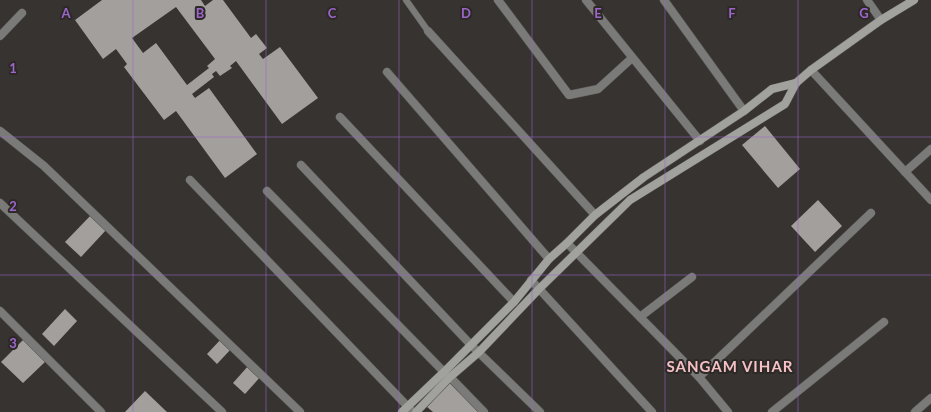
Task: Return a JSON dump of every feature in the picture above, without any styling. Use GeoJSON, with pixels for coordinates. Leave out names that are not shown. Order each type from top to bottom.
{"type":"FeatureCollection","features":[{"type":"Feature","properties":{"kind":"street"},"geometry":{"type":"LineString","coordinates":[[498,0],[569,96],[598,88],[632,58]]}},
{"type":"Feature","properties":{"kind":"street"},"geometry":{"type":"LineString","coordinates":[[586,0],[700,141]]}},
{"type":"Feature","properties":{"kind":"street"},"geometry":{"type":"LineString","coordinates":[[664,0],[744,111]]}},
{"type":"Feature","properties":{"kind":"street"},"geometry":{"type":"LineString","coordinates":[[867,0],[881,20]]}},
{"type":"Feature","properties":{"kind":"street"},"geometry":{"type":"LineString","coordinates":[[190,180],[410,410],[447,375],[479,352],[539,288],[630,200],[784,104],[796,83],[811,70],[881,20],[914,0]]}},
{"type":"Feature","properties":{"kind":"street"},"geometry":{"type":"LineString","coordinates":[[0,36],[22,13]]}},
{"type":"Feature","properties":{"kind":"street"},"geometry":{"type":"LineString","coordinates":[[428,31],[595,214]]}},
{"type":"Feature","properties":{"kind":"street"},"geometry":{"type":"LineString","coordinates":[[811,70],[931,200]]}},
{"type":"Feature","properties":{"kind":"street"},"geometry":{"type":"LineString","coordinates":[[386,72],[549,259]]}},
{"type":"Feature","properties":{"kind":"street"},"geometry":{"type":"LineString","coordinates":[[447,375],[471,345],[514,302],[549,259],[595,214],[644,177],[744,111],[772,89],[796,83]]}},
{"type":"Feature","properties":{"kind":"street"},"geometry":{"type":"LineString","coordinates":[[340,117],[514,302]]}},
{"type":"Feature","properties":{"kind":"street"},"geometry":{"type":"LineString","coordinates":[[0,131],[44,166],[300,412]]}},
{"type":"Feature","properties":{"kind":"street"},"geometry":{"type":"LineString","coordinates":[[905,172],[931,149]]}},
{"type":"Feature","properties":{"kind":"street"},"geometry":{"type":"LineString","coordinates":[[301,165],[471,345],[540,412]]}},
{"type":"Feature","properties":{"kind":"street"},"geometry":{"type":"LineString","coordinates":[[267,191],[484,412]]}},
{"type":"Feature","properties":{"kind":"street"},"geometry":{"type":"LineString","coordinates":[[0,203],[222,412]]}},
{"type":"Feature","properties":{"kind":"street"},"geometry":{"type":"LineString","coordinates":[[699,378],[870,213]]}},
{"type":"Feature","properties":{"kind":"street"},"geometry":{"type":"LineString","coordinates":[[567,243],[699,378],[728,412]]}},
{"type":"Feature","properties":{"kind":"street"},"geometry":{"type":"LineString","coordinates":[[640,317],[692,277]]}},
{"type":"Feature","properties":{"kind":"street"},"geometry":{"type":"LineString","coordinates":[[531,280],[652,412]]}},
{"type":"Feature","properties":{"kind":"street"},"geometry":{"type":"LineString","coordinates":[[0,311],[101,412]]}},
{"type":"Feature","properties":{"kind":"street"},"geometry":{"type":"LineString","coordinates":[[772,412],[884,322]]}},
{"type":"Feature","properties":{"kind":"street"},"geometry":{"type":"LineString","coordinates":[[915,412],[931,398]]}},
{"type":"Feature","properties":{"kind":"lane"},"geometry":{"type":"LineString","coordinates":[[406,0],[428,31]]}},
{"type":"Feature","properties":{"kind":"building"},"geometry":{"type":"Polygon","coordinates":[[[102,0],[201,0],[205,6],[213,0],[223,0],[251,38],[256,34],[267,48],[259,54],[263,59],[280,47],[318,98],[282,124],[236,61],[230,66],[232,68],[220,76],[216,71],[212,74],[214,77],[192,94],[195,98],[209,88],[257,154],[225,178],[176,111],[164,120],[124,67],[127,64],[116,49],[103,59],[75,20],[102,0]],[[176,7],[132,38],[143,53],[156,43],[187,85],[209,68],[207,66],[215,59],[176,7]]]}},
{"type":"Feature","properties":{"kind":"building"},"geometry":{"type":"Polygon","coordinates":[[[765,126],[800,169],[778,188],[742,145],[765,126]]]}},
{"type":"Feature","properties":{"kind":"building"},"geometry":{"type":"Polygon","coordinates":[[[818,200],[842,226],[815,252],[791,226],[818,200]]]}},
{"type":"Feature","properties":{"kind":"building"},"geometry":{"type":"Polygon","coordinates":[[[92,214],[108,228],[81,257],[65,242],[92,214]]]}},
{"type":"Feature","properties":{"kind":"building"},"geometry":{"type":"Polygon","coordinates":[[[65,309],[77,321],[54,346],[42,334],[65,309]]]}},
{"type":"Feature","properties":{"kind":"building"},"geometry":{"type":"Polygon","coordinates":[[[222,338],[232,348],[217,364],[207,354],[222,338]]]}},
{"type":"Feature","properties":{"kind":"building"},"geometry":{"type":"Polygon","coordinates":[[[24,339],[46,361],[23,383],[1,362],[24,339]]]}},
{"type":"Feature","properties":{"kind":"building"},"geometry":{"type":"Polygon","coordinates":[[[249,365],[261,376],[245,394],[233,383],[249,365]]]}},
{"type":"Feature","properties":{"kind":"building"},"geometry":{"type":"Polygon","coordinates":[[[450,382],[482,412],[433,412],[427,407],[450,382]]]}},
{"type":"Feature","properties":{"kind":"building"},"geometry":{"type":"Polygon","coordinates":[[[145,391],[167,412],[125,412],[145,391]]]}},
{"type":"Feature","properties":{"kind":"district","name":"SANGAM VIHAR"},"geometry":{"type":"Point","coordinates":[730,367]}}]}
